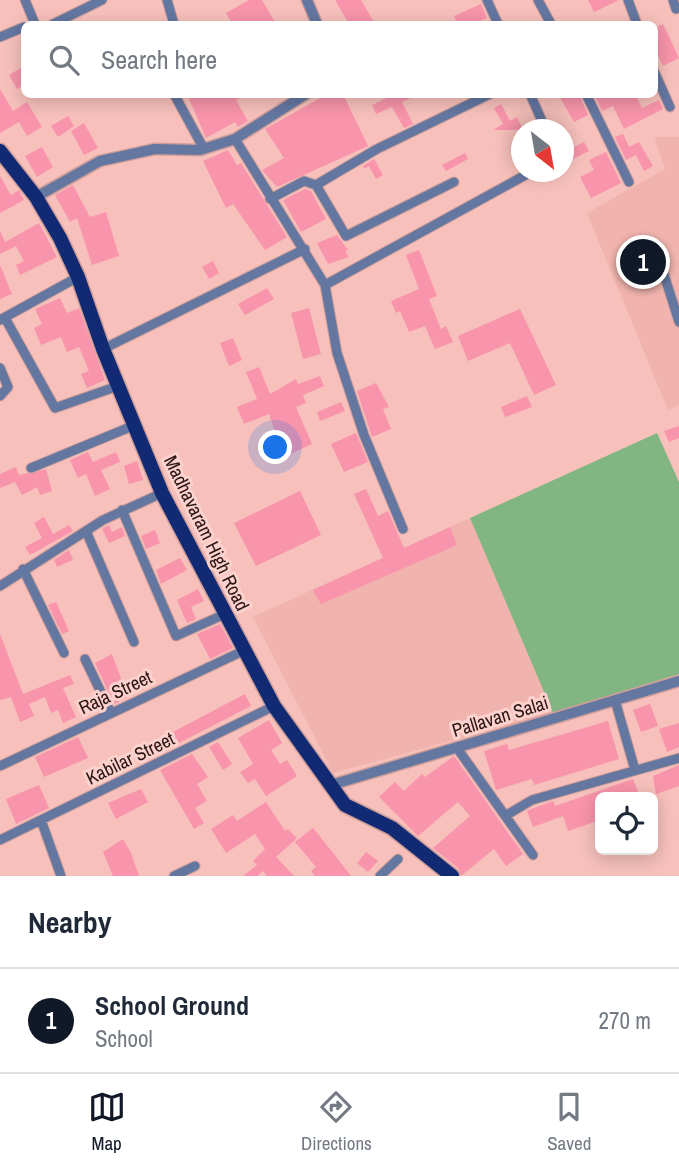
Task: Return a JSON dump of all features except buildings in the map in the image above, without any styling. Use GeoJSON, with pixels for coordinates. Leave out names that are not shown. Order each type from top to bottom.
{"type":"FeatureCollection","features":[{"type":"Feature","properties":{"kind":"main road","name":"Madhavaram High Road"},"geometry":{"type":"LineString","coordinates":[[0,151],[36,197],[78,277],[103,349],[162,493],[274,706],[345,806],[392,828],[452,876]]}},
{"type":"Feature","properties":{"kind":"street"},"geometry":{"type":"LineString","coordinates":[[25,0],[30,21]]}},
{"type":"Feature","properties":{"kind":"street"},"geometry":{"type":"LineString","coordinates":[[59,21],[103,0]]}},
{"type":"Feature","properties":{"kind":"street"},"geometry":{"type":"LineString","coordinates":[[167,0],[173,21]]}},
{"type":"Feature","properties":{"kind":"street"},"geometry":{"type":"LineString","coordinates":[[306,0],[316,21]]}},
{"type":"Feature","properties":{"kind":"street"},"geometry":{"type":"LineString","coordinates":[[487,0],[497,21]]}},
{"type":"Feature","properties":{"kind":"street"},"geometry":{"type":"LineString","coordinates":[[538,0],[549,21]]}},
{"type":"Feature","properties":{"kind":"street"},"geometry":{"type":"LineString","coordinates":[[628,0],[636,21]]}},
{"type":"Feature","properties":{"kind":"street"},"geometry":{"type":"LineString","coordinates":[[0,37],[21,29]]}},
{"type":"Feature","properties":{"kind":"street"},"geometry":{"type":"LineString","coordinates":[[658,80],[670,107]]}},
{"type":"Feature","properties":{"kind":"street"},"geometry":{"type":"LineString","coordinates":[[176,98],[204,149]]}},
{"type":"Feature","properties":{"kind":"street"},"geometry":{"type":"LineString","coordinates":[[36,197],[100,160],[155,149],[204,149],[234,139],[300,98]]}},
{"type":"Feature","properties":{"kind":"street"},"geometry":{"type":"LineString","coordinates":[[316,185],[377,149],[483,98]]}},
{"type":"Feature","properties":{"kind":"street"},"geometry":{"type":"LineString","coordinates":[[532,98],[541,119]]}},
{"type":"Feature","properties":{"kind":"street"},"geometry":{"type":"LineString","coordinates":[[588,98],[629,182]]}},
{"type":"Feature","properties":{"kind":"street"},"geometry":{"type":"LineString","coordinates":[[234,139],[325,285],[337,353],[364,435],[403,529]]}},
{"type":"Feature","properties":{"kind":"street"},"geometry":{"type":"LineString","coordinates":[[271,199],[304,181],[316,185],[346,236],[454,182]]}},
{"type":"Feature","properties":{"kind":"street"},"geometry":{"type":"LineString","coordinates":[[325,285],[513,182]]}},
{"type":"Feature","properties":{"kind":"street"},"geometry":{"type":"LineString","coordinates":[[103,349],[305,249]]}},
{"type":"Feature","properties":{"kind":"street"},"geometry":{"type":"LineString","coordinates":[[656,249],[679,322]]}},
{"type":"Feature","properties":{"kind":"street"},"geometry":{"type":"LineString","coordinates":[[78,277],[3,319],[55,408],[118,386]]}},
{"type":"Feature","properties":{"kind":"street"},"geometry":{"type":"LineString","coordinates":[[0,368],[8,387],[0,396]]}},
{"type":"Feature","properties":{"kind":"street"},"geometry":{"type":"LineString","coordinates":[[31,468],[135,425]]}},
{"type":"Feature","properties":{"kind":"street"},"geometry":{"type":"LineString","coordinates":[[0,586],[23,569],[122,510],[162,493]]}},
{"type":"Feature","properties":{"kind":"street"},"geometry":{"type":"LineString","coordinates":[[122,510],[176,636],[225,614]]}},
{"type":"Feature","properties":{"kind":"street"},"geometry":{"type":"LineString","coordinates":[[86,531],[134,642]]}},
{"type":"Feature","properties":{"kind":"street"},"geometry":{"type":"LineString","coordinates":[[23,569],[64,653]]}},
{"type":"Feature","properties":{"kind":"street","name":"Raja Street"},"geometry":{"type":"LineString","coordinates":[[1,764],[245,650]]}},
{"type":"Feature","properties":{"kind":"street"},"geometry":{"type":"LineString","coordinates":[[85,659],[111,713]]}},
{"type":"Feature","properties":{"kind":"street","name":"Pallavan Salai"},"geometry":{"type":"LineString","coordinates":[[331,785],[679,681]]}},
{"type":"Feature","properties":{"kind":"street"},"geometry":{"type":"LineString","coordinates":[[615,700],[635,770]]}},
{"type":"Feature","properties":{"kind":"street","name":"Kabilar Street"},"geometry":{"type":"LineString","coordinates":[[0,840],[274,706]]}},
{"type":"Feature","properties":{"kind":"street"},"geometry":{"type":"LineString","coordinates":[[457,748],[533,855]]}},
{"type":"Feature","properties":{"kind":"street"},"geometry":{"type":"LineString","coordinates":[[505,816],[532,800],[679,758]]}},
{"type":"Feature","properties":{"kind":"street"},"geometry":{"type":"LineString","coordinates":[[41,820],[61,876]]}},
{"type":"Feature","properties":{"kind":"street"},"geometry":{"type":"LineString","coordinates":[[380,876],[398,859]]}},
{"type":"Feature","properties":{"kind":"street"},"geometry":{"type":"LineString","coordinates":[[174,876],[195,866]]}},
{"type":"Feature","properties":{"kind":"shaded area"},"geometry":{"type":"Polygon","coordinates":[[[654,137],[679,137],[679,405],[668,410],[587,213],[665,169],[654,137]]]}},
{"type":"Feature","properties":{"kind":"shaded area"},"geometry":{"type":"Polygon","coordinates":[[[470,518],[553,713],[333,773],[253,617],[470,518]]]}},
{"type":"Feature","properties":{"kind":"green space"},"geometry":{"type":"Polygon","coordinates":[[[657,433],[679,482],[679,674],[553,713],[470,518],[657,433]]]}},
{"type":"Feature","properties":{"kind":"place","name":"School Ground"},"geometry":{"type":"Point","coordinates":[643,262]}}]}
